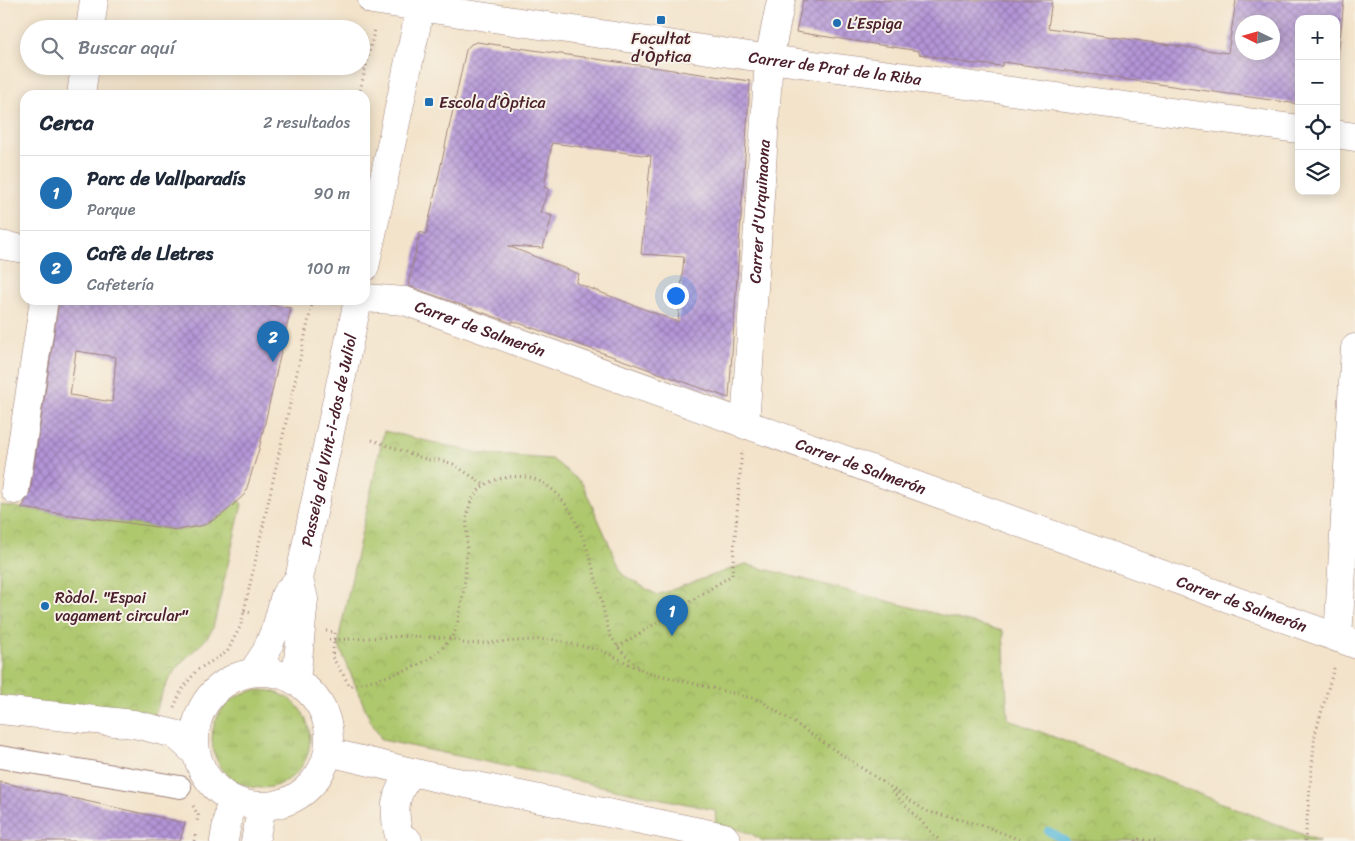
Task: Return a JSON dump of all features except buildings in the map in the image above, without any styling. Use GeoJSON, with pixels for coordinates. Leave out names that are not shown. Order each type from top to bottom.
{"type":"FeatureCollection","features":[{"type":"Feature","properties":{"kind":"street"},"geometry":{"type":"LineString","coordinates":[[91,20],[94,0]]}},
{"type":"Feature","properties":{"kind":"street","name":"Carrer d'Urquinaona"},"geometry":{"type":"LineString","coordinates":[[745,425],[770,59],[781,0]]}},
{"type":"Feature","properties":{"kind":"street","name":"Carrer de Prat de la Riba"},"geometry":{"type":"LineString","coordinates":[[376,1],[422,3],[770,59],[1295,128]]}},
{"type":"Feature","properties":{"kind":"street"},"geometry":{"type":"LineString","coordinates":[[370,244],[422,3]]}},
{"type":"Feature","properties":{"kind":"street"},"geometry":{"type":"LineString","coordinates":[[82,90],[84,75]]}},
{"type":"Feature","properties":{"kind":"street"},"geometry":{"type":"LineString","coordinates":[[1340,135],[1355,137]]}},
{"type":"Feature","properties":{"kind":"street"},"geometry":{"type":"LineString","coordinates":[[0,245],[20,248]]}},
{"type":"Feature","properties":{"kind":"street","name":"Carrer de Salmerón"},"geometry":{"type":"LineString","coordinates":[[370,298],[404,300],[1343,648]]}},
{"type":"Feature","properties":{"kind":"street"},"geometry":{"type":"LineString","coordinates":[[16,490],[43,305]]}},
{"type":"Feature","properties":{"kind":"street","name":"Passeig del Vint-i-dos de Juliol"},"geometry":{"type":"LineString","coordinates":[[296,681],[290,622],[285,595],[299,579],[357,305]]}},
{"type":"Feature","properties":{"kind":"street"},"geometry":{"type":"LineString","coordinates":[[1343,648],[1355,348]]}},
{"type":"Feature","properties":{"kind":"street","name":"Passeig del Vint-i-dos de Juliol"},"geometry":{"type":"LineString","coordinates":[[253,672],[290,622]]}},
{"type":"Feature","properties":{"kind":"street"},"geometry":{"type":"LineString","coordinates":[[253,672],[268,672],[296,681],[310,691],[320,704],[327,720],[330,736],[328,752],[322,770],[312,785],[289,801],[262,807],[246,805],[231,799],[208,780],[201,768],[196,753],[197,722],[208,700],[224,683],[238,676],[253,672]]}},
{"type":"Feature","properties":{"kind":"street"},"geometry":{"type":"LineString","coordinates":[[0,710],[134,724],[175,734],[196,753]]}},
{"type":"Feature","properties":{"kind":"street"},"geometry":{"type":"LineString","coordinates":[[328,752],[412,773],[728,840]]}},
{"type":"Feature","properties":{"kind":"street"},"geometry":{"type":"LineString","coordinates":[[0,757],[180,787]]}},
{"type":"Feature","properties":{"kind":"street"},"geometry":{"type":"LineString","coordinates":[[408,841],[399,836],[395,820],[396,798],[401,785],[412,773]]}},
{"type":"Feature","properties":{"kind":"street"},"geometry":{"type":"LineString","coordinates":[[224,841],[231,799]]}},
{"type":"Feature","properties":{"kind":"street"},"geometry":{"type":"LineString","coordinates":[[255,841],[262,807]]}},
{"type":"Feature","properties":{"kind":"path"},"geometry":{"type":"LineString","coordinates":[[370,34],[376,1]]}},
{"type":"Feature","properties":{"kind":"path"},"geometry":{"type":"LineString","coordinates":[[360,90],[363,75]]}},
{"type":"Feature","properties":{"kind":"path"},"geometry":{"type":"LineString","coordinates":[[170,732],[175,704],[181,691],[196,670],[227,652],[236,638],[244,611],[312,305]]}},
{"type":"Feature","properties":{"kind":"path"},"geometry":{"type":"LineString","coordinates":[[618,646],[732,575],[745,425]]}},
{"type":"Feature","properties":{"kind":"path"},"geometry":{"type":"LineString","coordinates":[[372,440],[428,460],[440,460],[453,464],[483,484]]}},
{"type":"Feature","properties":{"kind":"path"},"geometry":{"type":"LineString","coordinates":[[244,611],[335,632],[332,657],[350,686],[406,671],[435,656],[455,632],[464,593],[468,512],[475,495],[483,484],[516,476],[536,478],[555,492],[580,526],[610,635],[618,646],[643,670]]}},
{"type":"Feature","properties":{"kind":"path"},"geometry":{"type":"LineString","coordinates":[[329,640],[411,636],[450,638],[466,644],[552,639],[603,651],[643,670],[760,700],[888,788],[926,811],[984,826],[1022,841]]}},
{"type":"Feature","properties":{"kind":"path"},"geometry":{"type":"LineString","coordinates":[[1305,841],[1315,734],[1343,648]]}},
{"type":"Feature","properties":{"kind":"path"},"geometry":{"type":"LineString","coordinates":[[180,787],[198,815],[194,841]]}},
{"type":"Feature","properties":{"kind":"path"},"geometry":{"type":"LineString","coordinates":[[888,788],[940,841]]}},
{"type":"Feature","properties":{"kind":"path"},"geometry":{"type":"LineString","coordinates":[[1136,841],[1136,839],[1158,841]]}},
{"type":"Feature","properties":{"kind":"green space"},"geometry":{"type":"Polygon","coordinates":[[[384,431],[482,454],[552,459],[582,483],[623,575],[657,595],[745,564],[1003,631],[1008,719],[1319,841],[763,841],[750,833],[716,824],[715,810],[382,740],[370,720],[339,646],[340,632],[384,431]]]}},
{"type":"Feature","properties":{"kind":"green space"},"geometry":{"type":"Polygon","coordinates":[[[238,500],[242,504],[213,628],[199,646],[182,662],[168,681],[153,718],[0,699],[0,505],[178,530],[195,527],[211,521],[232,507],[238,500]]]}},
{"type":"Feature","properties":{"kind":"green space"},"geometry":{"type":"Polygon","coordinates":[[[261,690],[271,691],[288,698],[302,712],[309,729],[309,749],[302,766],[288,780],[271,787],[261,788],[251,787],[234,780],[220,766],[213,749],[212,739],[213,729],[220,712],[234,698],[251,691],[261,690]]]}},
{"type":"Feature","properties":{"kind":"waterway"},"geometry":{"type":"LineString","coordinates":[[1048,831],[1065,841]]}},
{"type":"Feature","properties":{"kind":"place","name":"Facultat d'Òptica"},"geometry":{"type":"Point","coordinates":[661,20]}},
{"type":"Feature","properties":{"kind":"place","name":"L’Espiga"},"geometry":{"type":"Point","coordinates":[837,23]}},
{"type":"Feature","properties":{"kind":"place","name":"Escola d’Òptica"},"geometry":{"type":"Point","coordinates":[429,102]}},
{"type":"Feature","properties":{"kind":"place","name":"Cafè de Lletres"},"geometry":{"type":"Point","coordinates":[273,362]}},
{"type":"Feature","properties":{"kind":"place","name":"Ròdol. \"Espai vagament circular\""},"geometry":{"type":"Point","coordinates":[45,606]}},
{"type":"Feature","properties":{"kind":"place","name":"Parc de Vallparadís"},"geometry":{"type":"Point","coordinates":[672,636]}}]}
